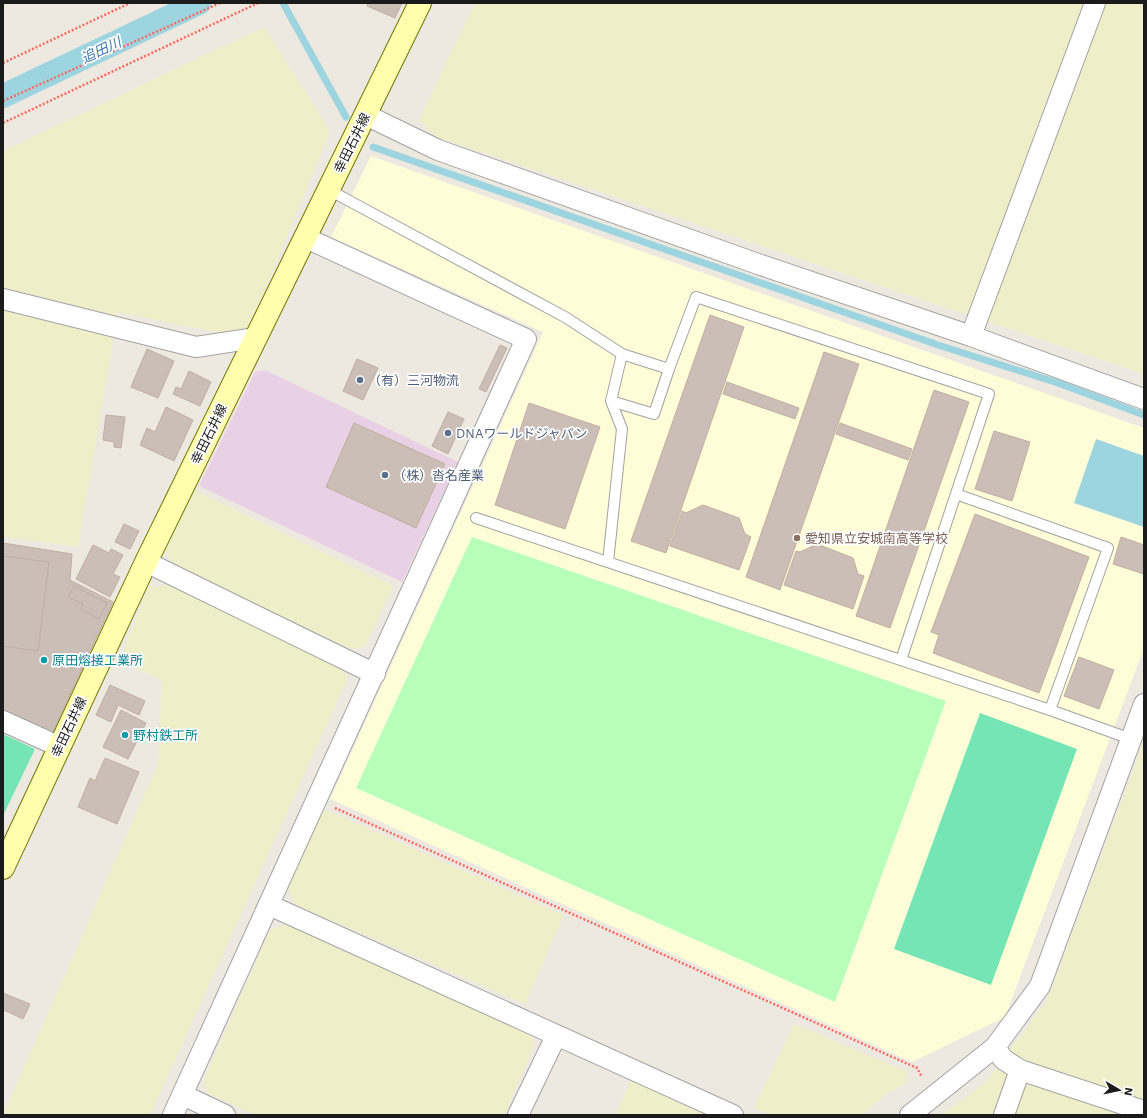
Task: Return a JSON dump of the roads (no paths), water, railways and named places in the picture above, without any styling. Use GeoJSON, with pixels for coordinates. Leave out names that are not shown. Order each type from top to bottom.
{"type":"FeatureCollection","features":[{"type":"Feature","properties":{"kind":"main road","name":"幸田石井線"},"geometry":{"type":"LineString","coordinates":[[3,868],[146,562],[420,3]]}},
{"type":"Feature","properties":{"kind":"street"},"geometry":{"type":"LineString","coordinates":[[971,336],[1095,3]]}},
{"type":"Feature","properties":{"kind":"street"},"geometry":{"type":"LineString","coordinates":[[366,115],[438,150],[758,264],[971,336],[1144,399]]}},
{"type":"Feature","properties":{"kind":"street"},"geometry":{"type":"LineString","coordinates":[[173,1115],[526,339],[306,238]]}},
{"type":"Feature","properties":{"kind":"street"},"geometry":{"type":"LineString","coordinates":[[3,299],[196,347],[256,338]]}},
{"type":"Feature","properties":{"kind":"street"},"geometry":{"type":"LineString","coordinates":[[146,562],[374,674]]}},
{"type":"Feature","properties":{"kind":"street"},"geometry":{"type":"LineString","coordinates":[[910,1115],[995,1047],[1040,986],[1144,704]]}},
{"type":"Feature","properties":{"kind":"street"},"geometry":{"type":"LineString","coordinates":[[3,721],[60,747]]}},
{"type":"Feature","properties":{"kind":"street"},"geometry":{"type":"LineString","coordinates":[[269,905],[733,1115]]}},
{"type":"Feature","properties":{"kind":"street"},"geometry":{"type":"LineString","coordinates":[[518,1115],[556,1036]]}},
{"type":"Feature","properties":{"kind":"street"},"geometry":{"type":"LineString","coordinates":[[995,1047],[1003,1059],[1020,1070],[1144,1111]]}},
{"type":"Feature","properties":{"kind":"street"},"geometry":{"type":"LineString","coordinates":[[1004,1115],[1020,1070]]}},
{"type":"Feature","properties":{"kind":"street"},"geometry":{"type":"LineString","coordinates":[[183,1095],[225,1115]]}},
{"type":"Feature","properties":{"kind":"lane"},"geometry":{"type":"LineString","coordinates":[[329,190],[566,317],[622,354],[669,369]]}},
{"type":"Feature","properties":{"kind":"lane"},"geometry":{"type":"LineString","coordinates":[[611,401],[654,414],[696,296],[989,394],[901,660]]}},
{"type":"Feature","properties":{"kind":"lane"},"geometry":{"type":"LineString","coordinates":[[608,562],[622,428],[611,401],[622,354]]}},
{"type":"Feature","properties":{"kind":"lane"},"geometry":{"type":"LineString","coordinates":[[956,494],[1108,548],[1050,710]]}},
{"type":"Feature","properties":{"kind":"lane"},"geometry":{"type":"LineString","coordinates":[[476,518],[1050,710],[1130,739]]}},
{"type":"Feature","properties":{"kind":"water"},"geometry":{"type":"Polygon","coordinates":[[[1096,439],[1144,456],[1144,527],[1074,503],[1096,439]]]}},
{"type":"Feature","properties":{"kind":"waterway","name":"追田川"},"geometry":{"type":"LineString","coordinates":[[3,96],[199,3]]}},
{"type":"Feature","properties":{"kind":"waterway"},"geometry":{"type":"LineString","coordinates":[[283,3],[346,117]]}},
{"type":"Feature","properties":{"kind":"waterway"},"geometry":{"type":"LineString","coordinates":[[373,147],[938,345],[1058,383],[1144,415]]}},
{"type":"Feature","properties":{"kind":"place","name":"（有）三河物流"},"geometry":{"type":"Point","coordinates":[360,380]}},
{"type":"Feature","properties":{"kind":"place","name":"DNAワールドジャパン"},"geometry":{"type":"Point","coordinates":[448,433]}},
{"type":"Feature","properties":{"kind":"place","name":"（株）沓名産業"},"geometry":{"type":"Point","coordinates":[385,475]}},
{"type":"Feature","properties":{"kind":"place","name":"愛知県立安城南高等学校"},"geometry":{"type":"Point","coordinates":[797,538]}},
{"type":"Feature","properties":{"kind":"place","name":"原田熔接工業所"},"geometry":{"type":"Point","coordinates":[44,660]}},
{"type":"Feature","properties":{"kind":"place","name":"野村鉄工所"},"geometry":{"type":"Point","coordinates":[125,735]}}]}
